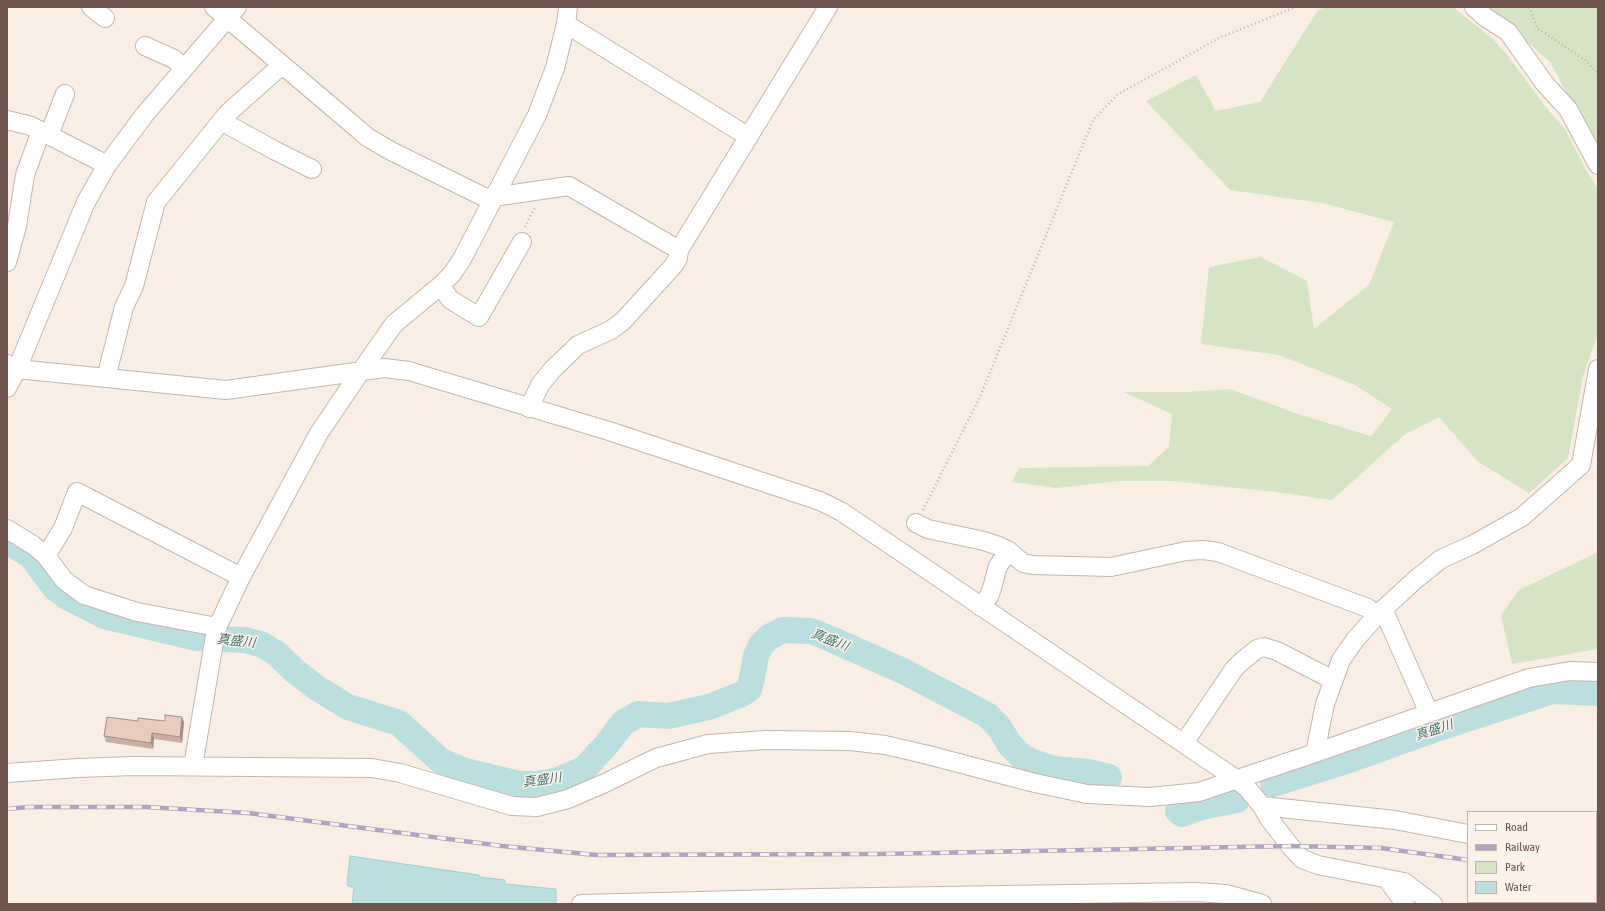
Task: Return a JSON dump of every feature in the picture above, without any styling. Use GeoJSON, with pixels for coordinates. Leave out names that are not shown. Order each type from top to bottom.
{"type":"FeatureCollection","features":[{"type":"Feature","properties":{"kind":"street"},"geometry":{"type":"LineString","coordinates":[[91,7],[105,18]]}},
{"type":"Feature","properties":{"kind":"street"},"geometry":{"type":"LineString","coordinates":[[214,7],[232,13],[282,66],[367,137],[391,151],[486,198],[569,186],[680,250]]}},
{"type":"Feature","properties":{"kind":"street"},"geometry":{"type":"LineString","coordinates":[[529,408],[540,385],[553,369],[578,345],[611,330],[623,321],[674,265],[680,250],[828,7]]}},
{"type":"Feature","properties":{"kind":"street"},"geometry":{"type":"LineString","coordinates":[[1474,7],[1485,17],[1508,32],[1545,84],[1568,109],[1598,165]]}},
{"type":"Feature","properties":{"kind":"street"},"geometry":{"type":"LineString","coordinates":[[7,388],[12,366],[86,202],[107,164],[145,114],[232,13]]}},
{"type":"Feature","properties":{"kind":"street"},"geometry":{"type":"LineString","coordinates":[[193,766],[216,628],[241,577],[319,433],[361,371],[394,324],[440,286],[452,274],[462,259],[538,115],[548,90],[567,15],[749,137]]}},
{"type":"Feature","properties":{"kind":"street"},"geometry":{"type":"LineString","coordinates":[[145,46],[174,60],[184,70]]}},
{"type":"Feature","properties":{"kind":"street"},"geometry":{"type":"LineString","coordinates":[[106,378],[124,307],[134,286],[156,202],[228,113],[282,66]]}},
{"type":"Feature","properties":{"kind":"street"},"geometry":{"type":"LineString","coordinates":[[7,262],[17,226],[25,176],[65,94]]}},
{"type":"Feature","properties":{"kind":"street"},"geometry":{"type":"LineString","coordinates":[[7,120],[31,126],[107,164]]}},
{"type":"Feature","properties":{"kind":"street"},"geometry":{"type":"LineString","coordinates":[[221,122],[312,168]]}},
{"type":"Feature","properties":{"kind":"street"},"geometry":{"type":"LineString","coordinates":[[440,286],[451,300],[479,317],[522,242]]}},
{"type":"Feature","properties":{"kind":"street"},"geometry":{"type":"LineString","coordinates":[[12,366],[106,378],[226,390],[384,368],[409,371],[609,431],[820,501],[842,512],[1236,779],[1247,788],[1262,806],[1268,817],[1302,859],[1318,865],[1404,882],[1433,904]]}},
{"type":"Feature","properties":{"kind":"street"},"geometry":{"type":"LineString","coordinates":[[1315,754],[1324,711],[1333,680],[1341,660],[1347,650],[1380,612],[1415,580],[1441,559],[1522,518],[1581,465],[1598,369]]}},
{"type":"Feature","properties":{"kind":"street"},"geometry":{"type":"LineString","coordinates":[[46,556],[63,528],[77,492],[241,577]]}},
{"type":"Feature","properties":{"kind":"street"},"geometry":{"type":"LineString","coordinates":[[916,523],[928,529],[984,541],[999,546],[1009,551],[1023,563],[1033,565],[1111,567],[1186,550],[1218,552],[1380,612],[1429,713]]}},
{"type":"Feature","properties":{"kind":"street"},"geometry":{"type":"LineString","coordinates":[[7,529],[27,540],[46,556],[64,580],[74,588],[96,600],[143,614],[216,628]]}},
{"type":"Feature","properties":{"kind":"street"},"geometry":{"type":"LineString","coordinates":[[981,607],[990,592],[998,566],[1009,551]]}},
{"type":"Feature","properties":{"kind":"street"},"geometry":{"type":"LineString","coordinates":[[1184,743],[1234,669],[1257,649],[1264,647],[1277,651],[1333,680]]}},
{"type":"Feature","properties":{"kind":"street"},"geometry":{"type":"LineString","coordinates":[[7,773],[78,768],[193,766],[365,768],[385,770],[438,784],[495,802],[525,808],[537,807],[568,799],[656,758],[684,749],[708,744],[766,740],[850,741],[884,745],[1087,794],[1150,797],[1199,792],[1315,754],[1529,678],[1570,670],[1598,672]]}},
{"type":"Feature","properties":{"kind":"street"},"geometry":{"type":"LineString","coordinates":[[1262,806],[1395,820],[1467,834]]}},
{"type":"Feature","properties":{"kind":"street"},"geometry":{"type":"LineString","coordinates":[[1387,879],[1405,904]]}},
{"type":"Feature","properties":{"kind":"street"},"geometry":{"type":"LineString","coordinates":[[581,904],[1196,898],[1226,894],[1262,904]]}},
{"type":"Feature","properties":{"kind":"path"},"geometry":{"type":"LineString","coordinates":[[916,523],[980,397],[1093,120],[1117,95],[1219,38],[1296,7]]}},
{"type":"Feature","properties":{"kind":"path"},"geometry":{"type":"LineString","coordinates":[[1529,7],[1537,28],[1585,60],[1598,73]]}},
{"type":"Feature","properties":{"kind":"path"},"geometry":{"type":"LineString","coordinates":[[522,242],[520,237],[536,206]]}},
{"type":"Feature","properties":{"kind":"green space"},"geometry":{"type":"Polygon","coordinates":[[[1326,7],[1453,7],[1494,40],[1508,56],[1545,106],[1565,129],[1586,170],[1598,189],[1598,334],[1583,376],[1568,458],[1529,493],[1477,461],[1439,417],[1404,435],[1332,500],[1275,492],[1172,481],[1121,481],[1056,488],[1012,482],[1019,468],[1148,466],[1169,447],[1172,414],[1124,392],[1185,392],[1230,389],[1301,415],[1371,436],[1392,409],[1355,385],[1279,355],[1201,344],[1209,267],[1261,257],[1307,281],[1314,329],[1369,285],[1394,222],[1322,203],[1230,190],[1146,101],[1196,75],[1216,111],[1260,102],[1318,10],[1326,7]]]}},
{"type":"Feature","properties":{"kind":"green space"},"geometry":{"type":"Polygon","coordinates":[[[1488,7],[1598,7],[1598,154],[1551,63],[1488,7]]]}},
{"type":"Feature","properties":{"kind":"green space"},"geometry":{"type":"Polygon","coordinates":[[[1598,552],[1598,649],[1512,664],[1501,615],[1519,590],[1598,552]]]}},
{"type":"Feature","properties":{"kind":"water"},"geometry":{"type":"Polygon","coordinates":[[[350,856],[479,875],[480,877],[505,880],[505,884],[556,889],[556,904],[352,904],[354,888],[347,885],[350,856]]]}},
{"type":"Feature","properties":{"kind":"building"},"geometry":{"type":"Polygon","coordinates":[[[165,715],[182,717],[180,737],[152,733],[151,743],[104,736],[107,717],[138,721],[138,718],[165,721],[165,715]]]}},
{"type":"Feature","properties":{"kind":"waterway","name":"真盛川"},"geometry":{"type":"LineString","coordinates":[[7,541],[31,556],[55,588],[67,597],[104,616],[197,638],[245,640],[263,645],[276,653],[296,672],[317,688],[348,707],[399,723],[441,761],[465,771],[519,784],[536,784],[558,780],[584,769],[607,744],[623,723],[638,714],[668,716],[709,707],[742,694],[749,689],[756,656],[761,645],[769,637],[783,630],[811,631],[833,640],[903,671],[987,715],[999,727],[1010,745],[1022,757],[1035,763],[1054,769],[1089,772],[1109,777]]}},
{"type":"Feature","properties":{"kind":"waterway","name":"真盛川"},"geometry":{"type":"LineString","coordinates":[[1273,784],[1553,691],[1598,693]]}},
{"type":"Feature","properties":{"kind":"waterway","name":"真盛川"},"geometry":{"type":"LineString","coordinates":[[1178,811],[1182,814],[1202,807],[1237,800]]}},
{"type":"Feature","properties":{"kind":"railway"},"geometry":{"type":"LineString","coordinates":[[7,809],[28,807],[146,807],[248,813],[502,846],[596,855],[880,854],[1290,846],[1381,848],[1467,860]]}}]}
